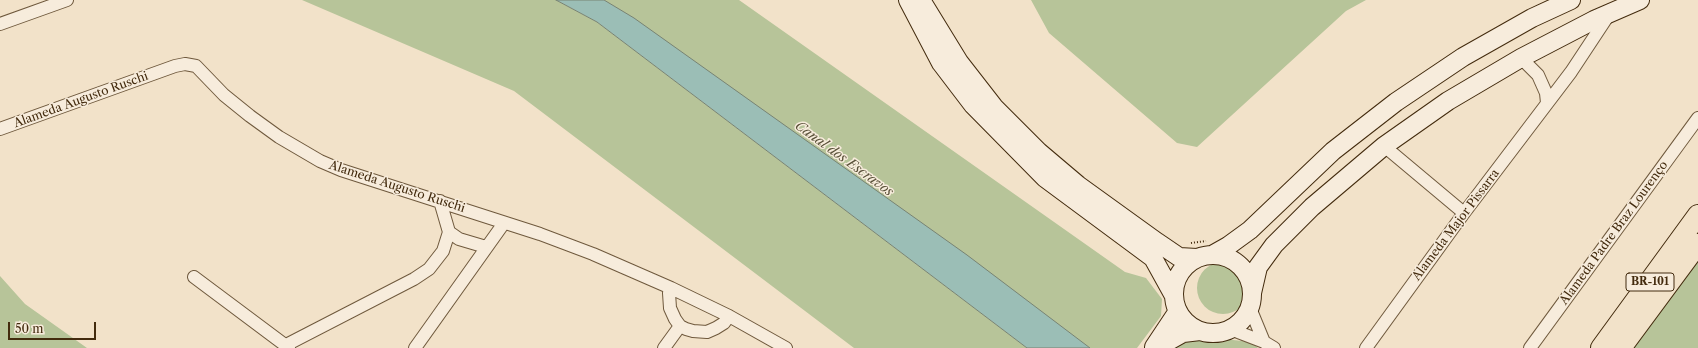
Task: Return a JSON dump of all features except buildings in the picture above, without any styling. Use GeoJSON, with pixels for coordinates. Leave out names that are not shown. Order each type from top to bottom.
{"type":"FeatureCollection","features":[{"type":"Feature","properties":{"kind":"main road","name":"BR-101"},"geometry":{"type":"LineString","coordinates":[[1601,348],[1698,215]]}},
{"type":"Feature","properties":{"kind":"main road","name":"BR-101"},"geometry":{"type":"LineString","coordinates":[[1621,348],[1698,244]]}},
{"type":"Feature","properties":{"kind":"street"},"geometry":{"type":"LineString","coordinates":[[46,0],[63,2]]}},
{"type":"Feature","properties":{"kind":"street"},"geometry":{"type":"LineString","coordinates":[[908,0],[941,63],[973,105],[1045,178],[1153,258],[1183,319],[1190,326],[1200,331],[1210,333],[1230,330],[1238,324],[1245,316],[1251,300],[1258,267],[1274,245],[1312,207],[1384,146],[1448,101],[1521,58],[1563,35],[1640,0]]}},
{"type":"Feature","properties":{"kind":"street"},"geometry":{"type":"LineString","coordinates":[[921,0],[959,62],[1009,123],[1039,152],[1078,185],[1179,257],[1228,246],[1250,230],[1333,152],[1396,102],[1463,56],[1532,18],[1571,0]]}},
{"type":"Feature","properties":{"kind":"street"},"geometry":{"type":"LineString","coordinates":[[0,24],[63,2]]}},
{"type":"Feature","properties":{"kind":"street","name":"Alameda Major Pissarra"},"geometry":{"type":"LineString","coordinates":[[1366,348],[1464,213],[1571,72],[1610,13]]}},
{"type":"Feature","properties":{"kind":"street"},"geometry":{"type":"LineString","coordinates":[[1521,58],[1538,75],[1545,89],[1547,103]]}},
{"type":"Feature","properties":{"kind":"street","name":"Alameda Augusto Ruschi"},"geometry":{"type":"LineString","coordinates":[[0,129],[176,66],[191,64],[203,71],[224,95],[250,116],[279,137],[320,161],[341,170],[540,234],[671,288],[729,316],[786,348]]}},
{"type":"Feature","properties":{"kind":"street","name":"Alameda Padre Braz Lourenço"},"geometry":{"type":"LineString","coordinates":[[1530,348],[1698,118]]}},
{"type":"Feature","properties":{"kind":"street"},"geometry":{"type":"LineString","coordinates":[[1384,146],[1464,213]]}},
{"type":"Feature","properties":{"kind":"street"},"geometry":{"type":"LineString","coordinates":[[194,277],[287,347],[414,279],[429,269],[443,251],[449,232],[440,201]]}},
{"type":"Feature","properties":{"kind":"street"},"geometry":{"type":"LineString","coordinates":[[415,348],[504,223]]}},
{"type":"Feature","properties":{"kind":"street"},"geometry":{"type":"LineString","coordinates":[[449,232],[459,238],[486,247]]}},
{"type":"Feature","properties":{"kind":"street"},"geometry":{"type":"LineString","coordinates":[[1154,348],[1176,303],[1177,278],[1189,263],[1207,251]]}},
{"type":"Feature","properties":{"kind":"street"},"geometry":{"type":"LineString","coordinates":[[1207,251],[1229,258],[1243,269],[1251,284],[1251,300],[1269,345]]}},
{"type":"Feature","properties":{"kind":"street"},"geometry":{"type":"LineString","coordinates":[[671,288],[669,292],[670,308],[680,326],[693,331],[707,332],[724,323],[729,316]]}},
{"type":"Feature","properties":{"kind":"street"},"geometry":{"type":"LineString","coordinates":[[664,348],[680,326]]}},
{"type":"Feature","properties":{"kind":"street"},"geometry":{"type":"LineString","coordinates":[[1230,330],[1269,345]]}},
{"type":"Feature","properties":{"kind":"street"},"geometry":{"type":"LineString","coordinates":[[1154,348],[1183,334],[1200,331]]}},
{"type":"Feature","properties":{"kind":"path"},"geometry":{"type":"LineString","coordinates":[[1179,257],[1192,242],[1207,251]]}},
{"type":"Feature","properties":{"kind":"green space"},"geometry":{"type":"Polygon","coordinates":[[[302,0],[556,0],[597,22],[1027,348],[854,348],[514,91],[302,0]]]}},
{"type":"Feature","properties":{"kind":"green space"},"geometry":{"type":"Polygon","coordinates":[[[604,0],[739,0],[1125,272],[1146,278],[1162,299],[1161,316],[1137,348],[1090,348],[604,0]]]}},
{"type":"Feature","properties":{"kind":"green space"},"geometry":{"type":"Polygon","coordinates":[[[1031,0],[1366,0],[1346,11],[1197,147],[1177,143],[1049,33],[1031,0]]]}},
{"type":"Feature","properties":{"kind":"green space"},"geometry":{"type":"Polygon","coordinates":[[[1698,260],[1698,348],[1632,348],[1698,260]]]}},
{"type":"Feature","properties":{"kind":"green space"},"geometry":{"type":"Polygon","coordinates":[[[1218,262],[1228,262],[1242,269],[1249,283],[1249,293],[1242,307],[1228,314],[1218,314],[1208,310],[1201,303],[1197,293],[1197,283],[1201,273],[1208,266],[1218,262]]]}},
{"type":"Feature","properties":{"kind":"green space"},"geometry":{"type":"Polygon","coordinates":[[[0,276],[25,304],[87,348],[0,348],[0,276]]]}},
{"type":"Feature","properties":{"kind":"green space"},"geometry":{"type":"Polygon","coordinates":[[[1180,334],[1251,342],[1258,348],[1170,348],[1180,334]]]}},
{"type":"Feature","properties":{"kind":"water"},"geometry":{"type":"Polygon","coordinates":[[[556,0],[604,0],[634,18],[967,255],[1090,348],[1027,348],[597,22],[556,0]]]}},
{"type":"Feature","properties":{"kind":"water label","name":"Canal dos Escravos"},"geometry":{"type":"Point","coordinates":[844,159]}}]}
